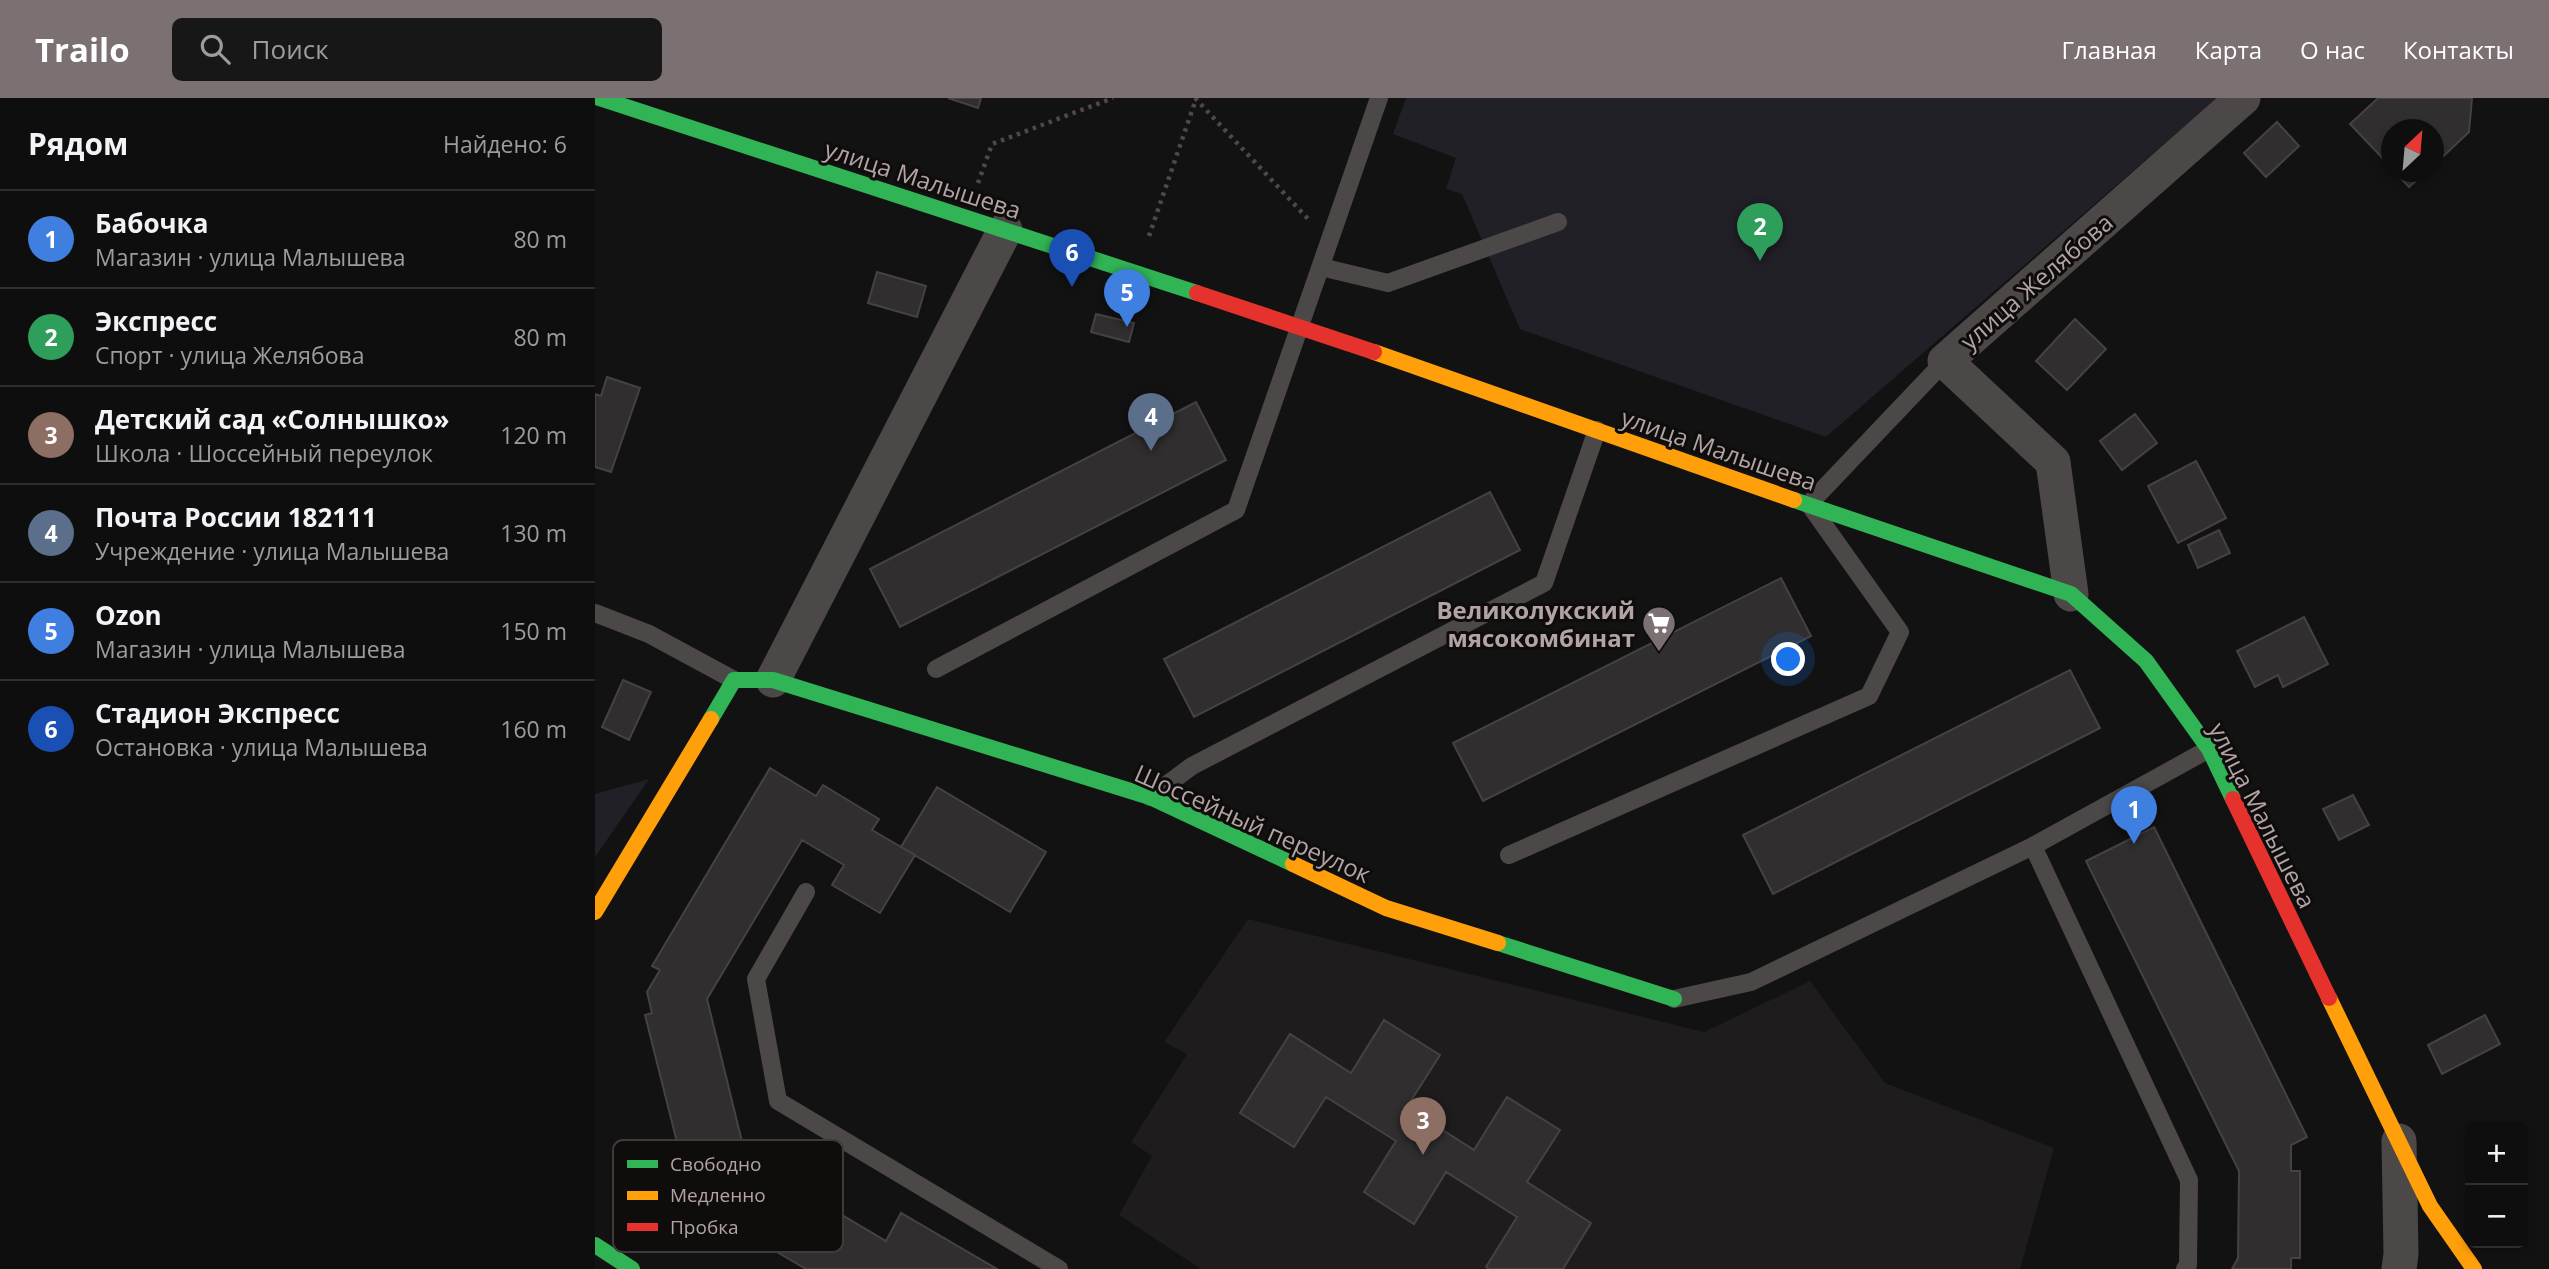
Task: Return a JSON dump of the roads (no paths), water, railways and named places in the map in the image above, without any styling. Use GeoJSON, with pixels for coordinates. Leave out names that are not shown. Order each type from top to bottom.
{"type":"FeatureCollection","features":[{"type":"Feature","properties":{"kind":"street","name":"улица Малышева"},"geometry":{"type":"LineString","coordinates":[[599,98],[1300,326],[2071,594],[2146,661],[2209,749],[2430,1206],[2474,1269]]}},
{"type":"Feature","properties":{"kind":"street","name":"улица Желябова"},"geometry":{"type":"LineString","coordinates":[[2071,594],[2053,462],[1945,361],[2243,98]]}},
{"type":"Feature","properties":{"kind":"street"},"geometry":{"type":"LineString","coordinates":[[773,680],[1005,230]]}},
{"type":"Feature","properties":{"kind":"street"},"geometry":{"type":"LineString","coordinates":[[595,912],[734,680]]}},
{"type":"Feature","properties":{"kind":"street","name":"Шоссейный переулок"},"geometry":{"type":"LineString","coordinates":[[734,680],[773,680],[1150,797],[1386,908],[1674,999]]}},
{"type":"Feature","properties":{"kind":"street"},"geometry":{"type":"LineString","coordinates":[[2399,1141],[2399,1269]]}},
{"type":"Feature","properties":{"kind":"street"},"geometry":{"type":"LineString","coordinates":[[595,1245],[632,1269]]}},
{"type":"Feature","properties":{"kind":"lane"},"geometry":{"type":"LineString","coordinates":[[936,669],[1236,510],[1379,98]]}},
{"type":"Feature","properties":{"kind":"lane"},"geometry":{"type":"LineString","coordinates":[[1321,267],[1388,283],[1558,222]]}},
{"type":"Feature","properties":{"kind":"lane"},"geometry":{"type":"LineString","coordinates":[[1509,855],[1869,696],[1901,632],[1808,504],[1945,361]]}},
{"type":"Feature","properties":{"kind":"lane"},"geometry":{"type":"LineString","coordinates":[[1150,797],[1192,766],[1543,583],[1597,430]]}},
{"type":"Feature","properties":{"kind":"lane"},"geometry":{"type":"LineString","coordinates":[[595,614],[649,634],[734,680]]}},
{"type":"Feature","properties":{"kind":"lane"},"geometry":{"type":"LineString","coordinates":[[1674,999],[1751,982],[2033,846],[2209,749]]}},
{"type":"Feature","properties":{"kind":"lane"},"geometry":{"type":"LineString","coordinates":[[2033,846],[2189,1180],[2188,1265],[2185,1269]]}},
{"type":"Feature","properties":{"kind":"lane"},"geometry":{"type":"LineString","coordinates":[[806,892],[756,979],[778,1101],[1059,1269]]}},
{"type":"Feature","properties":{"kind":"place","name":"Экспресс"},"geometry":{"type":"Point","coordinates":[1760,261]}},
{"type":"Feature","properties":{"kind":"place","name":"Стадион Экспресс"},"geometry":{"type":"Point","coordinates":[1072,287]}},
{"type":"Feature","properties":{"kind":"place","name":"Ozon"},"geometry":{"type":"Point","coordinates":[1127,327]}},
{"type":"Feature","properties":{"kind":"place","name":"Почта России 182111"},"geometry":{"type":"Point","coordinates":[1151,451]}},
{"type":"Feature","properties":{"kind":"place","name":"Великолукский мясокомбинат"},"geometry":{"type":"Point","coordinates":[1659,653]}},
{"type":"Feature","properties":{"kind":"place","name":"Бабочка"},"geometry":{"type":"Point","coordinates":[2134,844]}},
{"type":"Feature","properties":{"kind":"place","name":"Детский сад «Солнышко»"},"geometry":{"type":"Point","coordinates":[1423,1155]}}]}
